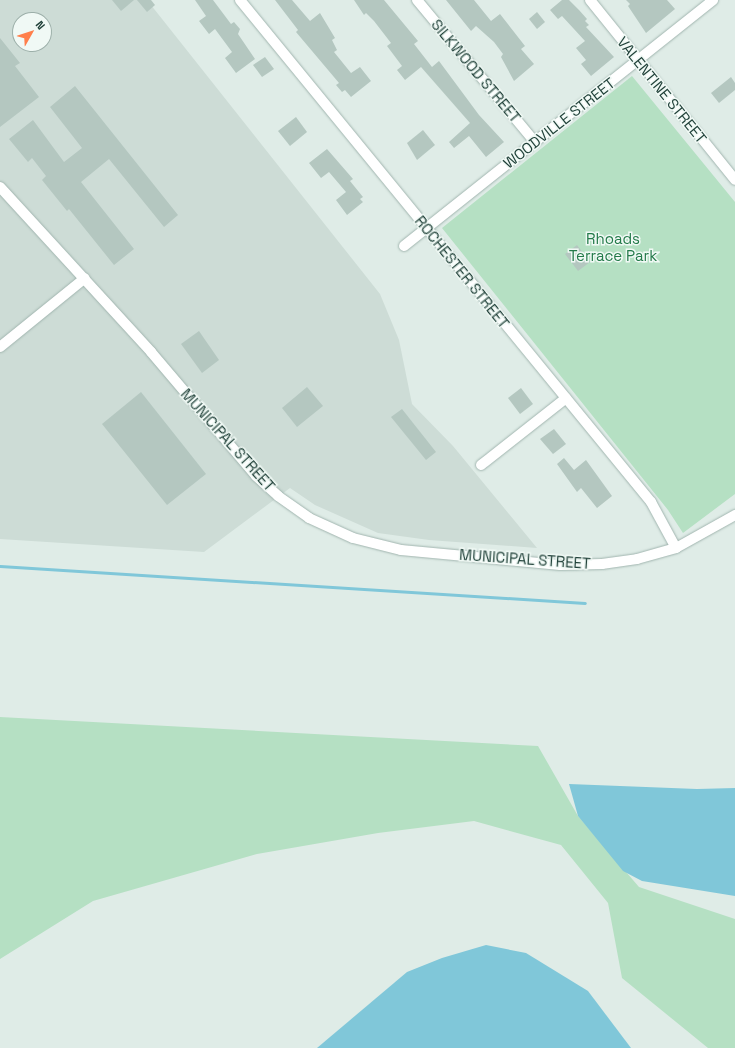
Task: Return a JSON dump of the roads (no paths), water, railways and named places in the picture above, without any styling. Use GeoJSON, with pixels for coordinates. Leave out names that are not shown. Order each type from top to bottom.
{"type":"FeatureCollection","features":[{"type":"Feature","properties":{"kind":"street","name":"ROCHESTER STREET"},"geometry":{"type":"LineString","coordinates":[[240,0],[651,502],[676,548]]}},
{"type":"Feature","properties":{"kind":"street","name":"SILKWOOD STREET"},"geometry":{"type":"LineString","coordinates":[[417,0],[534,142]]}},
{"type":"Feature","properties":{"kind":"street","name":"VALENTINE STREET"},"geometry":{"type":"LineString","coordinates":[[590,0],[735,180]]}},
{"type":"Feature","properties":{"kind":"street","name":"WOODVILLE STREET"},"geometry":{"type":"LineString","coordinates":[[404,246],[713,0]]}},
{"type":"Feature","properties":{"kind":"street","name":"MUNICIPAL STREET"},"geometry":{"type":"LineString","coordinates":[[0,187],[85,278],[256,476],[278,496],[304,515],[353,538],[401,550],[560,565],[602,564],[631,560],[676,548],[735,516]]}},
{"type":"Feature","properties":{"kind":"street"},"geometry":{"type":"LineString","coordinates":[[0,347],[85,278]]}},
{"type":"Feature","properties":{"kind":"street"},"geometry":{"type":"LineString","coordinates":[[481,466],[566,398]]}},
{"type":"Feature","properties":{"kind":"water"},"geometry":{"type":"Polygon","coordinates":[[[569,784],[697,789],[735,788],[735,896],[642,881],[623,871],[578,816],[569,784]]]}},
{"type":"Feature","properties":{"kind":"water"},"geometry":{"type":"Polygon","coordinates":[[[486,945],[526,953],[588,991],[631,1048],[317,1048],[407,972],[442,958],[486,945]]]}},
{"type":"Feature","properties":{"kind":"waterway"},"geometry":{"type":"LineString","coordinates":[[0,566],[585,603]]}},
{"type":"Feature","properties":{"kind":"park label","name":"Rhoads Terrace Park"},"geometry":{"type":"Point","coordinates":[613,246]}}]}
